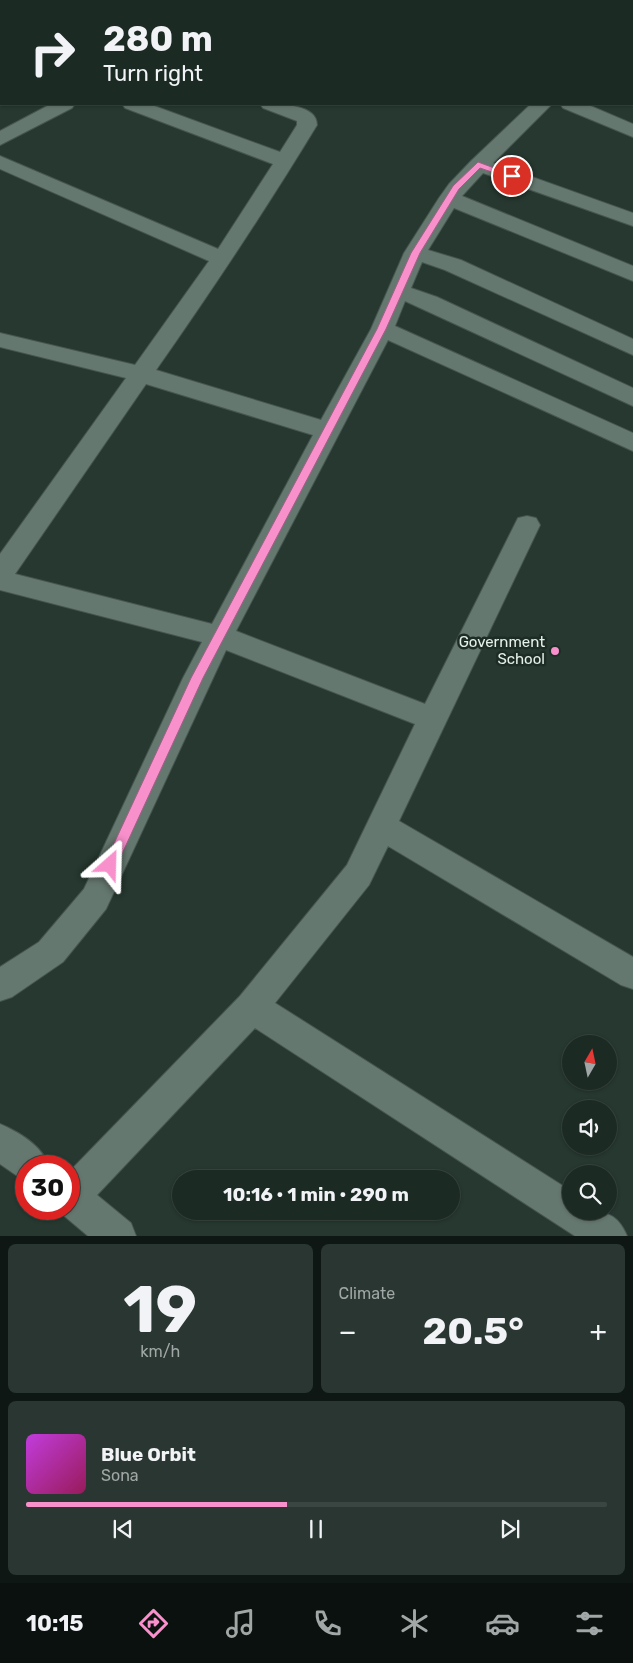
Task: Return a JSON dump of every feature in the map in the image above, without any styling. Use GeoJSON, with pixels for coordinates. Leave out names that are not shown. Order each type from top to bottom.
{"type":"FeatureCollection","features":[{"type":"Feature","properties":{"kind":"street"},"geometry":{"type":"LineString","coordinates":[[0,139],[63,105]]}},
{"type":"Feature","properties":{"kind":"street"},"geometry":{"type":"LineString","coordinates":[[135,105],[285,161]]}},
{"type":"Feature","properties":{"kind":"street"},"geometry":{"type":"LineString","coordinates":[[0,574],[222,259],[307,125],[307,120],[303,116],[273,105]]}},
{"type":"Feature","properties":{"kind":"street"},"geometry":{"type":"LineString","coordinates":[[0,986],[51,952],[95,899],[197,678],[382,329],[415,253],[449,198],[478,164],[541,105]]}},
{"type":"Feature","properties":{"kind":"street"},"geometry":{"type":"LineString","coordinates":[[572,105],[633,131]]}},
{"type":"Feature","properties":{"kind":"street"},"geometry":{"type":"LineString","coordinates":[[0,162],[222,259]]}},
{"type":"Feature","properties":{"kind":"street"},"geometry":{"type":"LineString","coordinates":[[478,164],[633,220]]}},
{"type":"Feature","properties":{"kind":"street"},"geometry":{"type":"LineString","coordinates":[[449,198],[633,274]]}},
{"type":"Feature","properties":{"kind":"street"},"geometry":{"type":"LineString","coordinates":[[415,253],[453,265],[633,348]]}},
{"type":"Feature","properties":{"kind":"street"},"geometry":{"type":"LineString","coordinates":[[399,291],[429,302],[633,398]]}},
{"type":"Feature","properties":{"kind":"street"},"geometry":{"type":"LineString","coordinates":[[382,329],[633,443]]}},
{"type":"Feature","properties":{"kind":"street"},"geometry":{"type":"LineString","coordinates":[[0,340],[141,374],[328,430]]}},
{"type":"Feature","properties":{"kind":"street"},"geometry":{"type":"LineString","coordinates":[[80,1186],[252,1007],[358,875],[527,526]]}},
{"type":"Feature","properties":{"kind":"street"},"geometry":{"type":"LineString","coordinates":[[0,580],[219,636],[432,719]]}},
{"type":"Feature","properties":{"kind":"street"},"geometry":{"type":"LineString","coordinates":[[382,826],[633,974]]}},
{"type":"Feature","properties":{"kind":"street"},"geometry":{"type":"LineString","coordinates":[[252,1007],[608,1236]]}},
{"type":"Feature","properties":{"kind":"street"},"geometry":{"type":"LineString","coordinates":[[0,1142],[17,1155]]}},
{"type":"Feature","properties":{"kind":"street"},"geometry":{"type":"LineString","coordinates":[[80,1206],[118,1236]]}},
{"type":"Feature","properties":{"kind":"place","name":"Government School"},"geometry":{"type":"Point","coordinates":[555,651]}},
{"type":"Feature","properties":{"kind":"route"},"geometry":{"type":"LineString","coordinates":[[110,865],[197,678],[382,329],[415,253],[456,188],[478,164],[512,176]]}}]}
